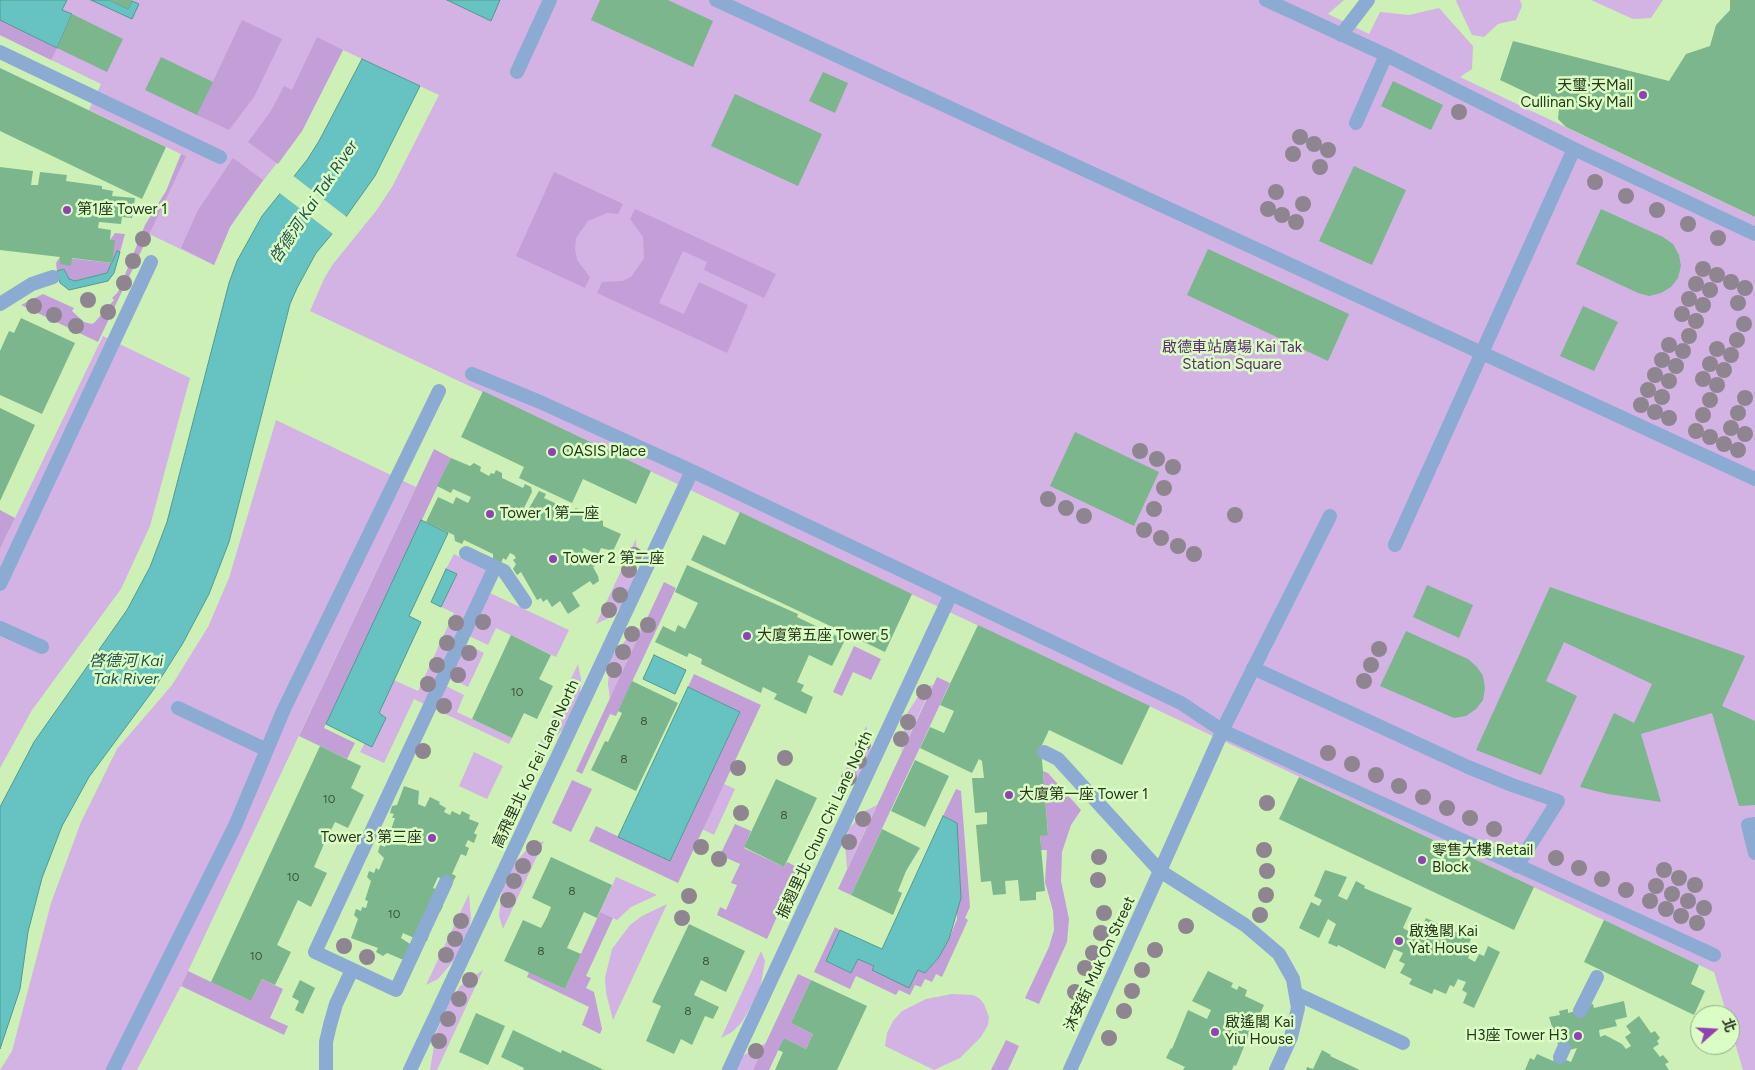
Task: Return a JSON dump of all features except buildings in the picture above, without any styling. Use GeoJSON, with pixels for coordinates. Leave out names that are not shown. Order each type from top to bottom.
{"type":"FeatureCollection","features":[{"type":"Feature","properties":{"kind":"street"},"geometry":{"type":"LineString","coordinates":[[517,72],[550,0]]}},
{"type":"Feature","properties":{"kind":"street"},"geometry":{"type":"LineString","coordinates":[[716,0],[1755,479]]}},
{"type":"Feature","properties":{"kind":"street"},"geometry":{"type":"LineString","coordinates":[[1266,0],[1386,55],[1574,149],[1755,234]]}},
{"type":"Feature","properties":{"kind":"street"},"geometry":{"type":"LineString","coordinates":[[1341,35],[1368,0]]}},
{"type":"Feature","properties":{"kind":"street"},"geometry":{"type":"LineString","coordinates":[[0,52],[220,157]]}},
{"type":"Feature","properties":{"kind":"street"},"geometry":{"type":"LineString","coordinates":[[1356,123],[1386,55]]}},
{"type":"Feature","properties":{"kind":"street"},"geometry":{"type":"LineString","coordinates":[[1395,546],[1574,149]]}},
{"type":"Feature","properties":{"kind":"street"},"geometry":{"type":"LineString","coordinates":[[0,584],[151,262]]}},
{"type":"Feature","properties":{"kind":"street"},"geometry":{"type":"LineString","coordinates":[[0,303],[32,284],[53,277]]}},
{"type":"Feature","properties":{"kind":"street"},"geometry":{"type":"LineString","coordinates":[[472,374],[540,402],[692,471],[1181,703],[1223,731],[1714,956]]}},
{"type":"Feature","properties":{"kind":"street"},"geometry":{"type":"LineString","coordinates":[[113,1070],[234,826],[288,700],[439,391]]}},
{"type":"Feature","properties":{"kind":"street","name":"高飛里北 Ko Fei Lane North"},"geometry":{"type":"LineString","coordinates":[[410,1070],[692,471]]}},
{"type":"Feature","properties":{"kind":"street","name":"沐安街 Muk On Street"},"geometry":{"type":"LineString","coordinates":[[1070,1070],[1223,731],[1330,516]]}},
{"type":"Feature","properties":{"kind":"street"},"geometry":{"type":"LineString","coordinates":[[466,553],[504,571],[525,602]]}},
{"type":"Feature","properties":{"kind":"street"},"geometry":{"type":"LineString","coordinates":[[446,882],[396,990],[315,952],[495,567]]}},
{"type":"Feature","properties":{"kind":"street","name":"振翅里北 Chun Chi Lane North"},"geometry":{"type":"LineString","coordinates":[[729,1070],[951,594]]}},
{"type":"Feature","properties":{"kind":"street"},"geometry":{"type":"LineString","coordinates":[[0,628],[42,647]]}},
{"type":"Feature","properties":{"kind":"street"},"geometry":{"type":"LineString","coordinates":[[1253,668],[1468,767],[1512,786],[1558,800],[1517,866]]}},
{"type":"Feature","properties":{"kind":"street"},"geometry":{"type":"LineString","coordinates":[[178,708],[267,750]]}},
{"type":"Feature","properties":{"kind":"street"},"geometry":{"type":"LineString","coordinates":[[1044,752],[1058,759],[1160,871],[1234,917],[1268,944],[1287,966],[1297,994],[1296,1023],[1276,1070]]}},
{"type":"Feature","properties":{"kind":"street"},"geometry":{"type":"LineString","coordinates":[[1755,824],[1748,825],[1755,853]]}},
{"type":"Feature","properties":{"kind":"street"},"geometry":{"type":"LineString","coordinates":[[326,1070],[326,1042],[330,1025],[336,1004],[352,970]]}},
{"type":"Feature","properties":{"kind":"street"},"geometry":{"type":"LineString","coordinates":[[1580,1011],[1597,977]]}},
{"type":"Feature","properties":{"kind":"street"},"geometry":{"type":"LineString","coordinates":[[1297,994],[1403,1043]]}},
{"type":"Feature","properties":{"kind":"green space","name":"啟德車站廣場 Kai Tak Station Square"},"geometry":{"type":"Polygon","coordinates":[[[0,0],[1344,0],[1328,14],[1369,34],[1380,12],[1409,15],[1439,8],[1473,46],[1472,69],[1460,77],[1755,217],[1755,1070],[1743,1070],[1739,1055],[1740,1005],[1724,1005],[1714,972],[310,311],[333,264],[376,211],[392,187],[439,95],[343,50],[302,131],[245,204],[230,227],[214,265],[149,234],[185,156],[89,110],[101,84],[0,35],[0,0]]]}},
{"type":"Feature","properties":{"kind":"green space"},"geometry":{"type":"Polygon","coordinates":[[[1457,0],[1520,0],[1522,6],[1516,20],[1498,24],[1484,37],[1472,35],[1457,0]]]}},
{"type":"Feature","properties":{"kind":"green space"},"geometry":{"type":"Polygon","coordinates":[[[1591,0],[1663,0],[1651,18],[1633,19],[1591,0]]]}},
{"type":"Feature","properties":{"kind":"green space"},"geometry":{"type":"Polygon","coordinates":[[[103,336],[190,378],[150,526],[121,589],[32,710],[0,768],[0,549],[103,336]]]}},
{"type":"Feature","properties":{"kind":"green space"},"geometry":{"type":"Polygon","coordinates":[[[276,420],[416,487],[181,986],[137,1070],[0,1070],[12,1051],[51,903],[81,822],[117,749],[172,685],[208,627],[229,578],[276,420]]]}},
{"type":"Feature","properties":{"kind":"green space"},"geometry":{"type":"Polygon","coordinates":[[[636,539],[637,562],[634,582],[626,600],[613,616],[596,624],[636,539]]]}},
{"type":"Feature","properties":{"kind":"green space"},"geometry":{"type":"Polygon","coordinates":[[[454,554],[487,570],[424,704],[414,699],[384,763],[360,752],[365,743],[373,746],[386,718],[378,714],[394,680],[418,691],[454,613],[441,607],[457,574],[446,569],[454,554]]]}},
{"type":"Feature","properties":{"kind":"green space"},"geometry":{"type":"Polygon","coordinates":[[[490,593],[569,630],[556,657],[496,628],[488,645],[469,636],[490,593]]]}},
{"type":"Feature","properties":{"kind":"green space"},"geometry":{"type":"Polygon","coordinates":[[[643,627],[610,699],[608,684],[610,658],[631,634],[643,627]]]}},
{"type":"Feature","properties":{"kind":"green space"},"geometry":{"type":"Polygon","coordinates":[[[466,644],[484,653],[468,687],[450,678],[466,644]]]}},
{"type":"Feature","properties":{"kind":"green space"},"geometry":{"type":"Polygon","coordinates":[[[578,664],[581,679],[580,696],[563,729],[552,741],[538,747],[578,664]]]}},
{"type":"Feature","properties":{"kind":"green space"},"geometry":{"type":"Polygon","coordinates":[[[933,684],[901,752],[906,715],[921,692],[933,684]]]}},
{"type":"Feature","properties":{"kind":"green space"},"geometry":{"type":"Polygon","coordinates":[[[446,686],[464,695],[457,712],[512,738],[509,744],[435,709],[446,686]]]}},
{"type":"Feature","properties":{"kind":"green space"},"geometry":{"type":"Polygon","coordinates":[[[866,726],[870,738],[871,752],[861,776],[833,796],[866,726]]]}},
{"type":"Feature","properties":{"kind":"green space"},"geometry":{"type":"Polygon","coordinates":[[[474,752],[503,766],[487,799],[459,786],[474,752]]]}},
{"type":"Feature","properties":{"kind":"green space"},"geometry":{"type":"Polygon","coordinates":[[[724,784],[735,789],[714,835],[702,829],[724,784]]]}},
{"type":"Feature","properties":{"kind":"green space"},"geometry":{"type":"Polygon","coordinates":[[[877,805],[847,869],[845,844],[849,829],[863,812],[877,805]]]}},
{"type":"Feature","properties":{"kind":"green space"},"geometry":{"type":"Polygon","coordinates":[[[544,841],[503,929],[499,916],[503,882],[515,863],[528,848],[544,841]]]}},
{"type":"Feature","properties":{"kind":"green space"},"geometry":{"type":"Polygon","coordinates":[[[616,877],[657,895],[631,907],[617,920],[600,912],[616,877]]]}},
{"type":"Feature","properties":{"kind":"green space"},"geometry":{"type":"Polygon","coordinates":[[[469,894],[471,918],[468,937],[461,952],[438,979],[426,985],[469,894]]]}},
{"type":"Feature","properties":{"kind":"green space"},"geometry":{"type":"Polygon","coordinates":[[[667,904],[613,1020],[606,993],[605,978],[612,949],[630,925],[642,916],[667,904]]]}},
{"type":"Feature","properties":{"kind":"green space"},"geometry":{"type":"Polygon","coordinates":[[[761,951],[765,961],[760,990],[742,1022],[732,1032],[721,1038],[761,951]]]}},
{"type":"Feature","properties":{"kind":"green space"},"geometry":{"type":"Polygon","coordinates":[[[483,970],[437,1070],[430,1070],[436,1033],[449,1003],[460,986],[483,970]]]}},
{"type":"Feature","properties":{"kind":"green space"},"geometry":{"type":"Polygon","coordinates":[[[952,994],[973,995],[979,998],[984,1004],[989,1017],[988,1025],[981,1037],[960,1058],[934,1070],[885,1046],[887,1033],[893,1021],[902,1011],[926,999],[952,994]]]}},
{"type":"Feature","properties":{"kind":"green space"},"geometry":{"type":"Polygon","coordinates":[[[766,1043],[753,1070],[736,1070],[742,1056],[766,1043]]]}},
{"type":"Feature","properties":{"kind":"shaded area"},"geometry":{"type":"Polygon","coordinates":[[[0,20],[57,48],[51,60],[0,35],[0,20]]]}},
{"type":"Feature","properties":{"kind":"shaded area"},"geometry":{"type":"Polygon","coordinates":[[[242,20],[282,39],[254,97],[229,130],[197,115],[242,20]]]}},
{"type":"Feature","properties":{"kind":"shaded area"},"geometry":{"type":"Polygon","coordinates":[[[317,37],[343,50],[302,131],[278,164],[248,142],[271,111],[284,86],[292,90],[317,37]]]}},
{"type":"Feature","properties":{"kind":"shaded area"},"geometry":{"type":"Polygon","coordinates":[[[181,154],[186,156],[183,163],[98,342],[21,305],[43,294],[74,308],[72,311],[84,322],[92,324],[95,322],[114,300],[112,298],[118,292],[145,225],[166,191],[181,154]]]}},
{"type":"Feature","properties":{"kind":"shaded area"},"geometry":{"type":"Polygon","coordinates":[[[233,158],[263,180],[230,227],[214,265],[181,248],[198,210],[233,158]]]}},
{"type":"Feature","properties":{"kind":"shaded area"},"geometry":{"type":"Polygon","coordinates":[[[554,172],[623,204],[618,214],[607,213],[588,221],[576,238],[577,260],[590,277],[585,288],[516,256],[554,172]]]}},
{"type":"Feature","properties":{"kind":"shaded area"},"geometry":{"type":"Polygon","coordinates":[[[635,209],[776,274],[764,298],[704,270],[707,262],[683,251],[659,303],[684,314],[699,282],[748,305],[727,353],[597,293],[602,282],[623,281],[632,276],[644,258],[643,237],[630,219],[635,209]]]}},
{"type":"Feature","properties":{"kind":"shaded area"},"geometry":{"type":"Polygon","coordinates":[[[115,233],[125,234],[120,252],[117,251],[107,273],[75,281],[69,279],[64,269],[57,271],[56,263],[60,257],[111,263],[114,240],[110,240],[115,233]]]}},
{"type":"Feature","properties":{"kind":"shaded area"},"geometry":{"type":"Polygon","coordinates":[[[434,449],[451,458],[324,728],[355,743],[347,759],[299,736],[434,449]]]}},
{"type":"Feature","properties":{"kind":"shaded area"},"geometry":{"type":"Polygon","coordinates":[[[0,510],[15,518],[0,549],[0,510]]]}},
{"type":"Feature","properties":{"kind":"shaded area"},"geometry":{"type":"Polygon","coordinates":[[[664,582],[676,588],[616,716],[610,714],[582,774],[576,771],[664,582]]]}},
{"type":"Feature","properties":{"kind":"shaded area"},"geometry":{"type":"Polygon","coordinates":[[[854,646],[881,659],[871,680],[853,672],[842,696],[833,692],[854,646]]]}},
{"type":"Feature","properties":{"kind":"shaded area"},"geometry":{"type":"Polygon","coordinates":[[[694,674],[761,705],[678,883],[589,841],[596,826],[670,861],[740,712],[688,687],[694,674]]]}},
{"type":"Feature","properties":{"kind":"shaded area"},"geometry":{"type":"Polygon","coordinates":[[[937,677],[950,683],[851,895],[838,889],[937,677]]]}},
{"type":"Feature","properties":{"kind":"shaded area"},"geometry":{"type":"Polygon","coordinates":[[[1043,771],[1048,773],[1081,810],[1071,825],[1062,852],[1061,881],[1069,919],[1067,942],[1039,1004],[1025,998],[1049,947],[1054,930],[1053,911],[1045,882],[1047,850],[1041,850],[1040,836],[1048,834],[1043,771]]]}},
{"type":"Feature","properties":{"kind":"shaded area"},"geometry":{"type":"Polygon","coordinates":[[[572,780],[592,789],[571,832],[552,823],[572,780]]]}},
{"type":"Feature","properties":{"kind":"shaded area"},"geometry":{"type":"Polygon","coordinates":[[[956,789],[961,791],[970,907],[965,918],[968,920],[942,977],[936,974],[932,982],[925,979],[921,987],[915,985],[910,995],[899,990],[896,995],[856,976],[850,989],[814,972],[835,927],[840,930],[826,961],[851,973],[858,958],[874,966],[872,970],[918,970],[925,973],[939,957],[957,919],[957,823],[943,816],[956,789]]]}},
{"type":"Feature","properties":{"kind":"shaded area"},"geometry":{"type":"Polygon","coordinates":[[[735,824],[751,831],[744,848],[784,867],[787,862],[799,868],[767,939],[717,915],[720,907],[726,910],[737,885],[731,883],[740,864],[720,855],[735,824]]]}},
{"type":"Feature","properties":{"kind":"shaded area"},"geometry":{"type":"Polygon","coordinates":[[[600,912],[613,918],[586,976],[591,978],[586,988],[594,992],[602,1029],[600,1034],[582,1025],[589,1007],[527,977],[529,972],[565,989],[600,912]]]}},
{"type":"Feature","properties":{"kind":"shaded area"},"geometry":{"type":"Polygon","coordinates":[[[188,971],[251,1001],[262,979],[283,989],[270,1018],[288,1026],[284,1035],[181,986],[188,971]]]}},
{"type":"Feature","properties":{"kind":"shaded area"},"geometry":{"type":"Polygon","coordinates":[[[798,974],[811,980],[791,1023],[813,1034],[806,1049],[784,1038],[769,1070],[753,1070],[798,974]]]}},
{"type":"Feature","properties":{"kind":"shaded area"},"geometry":{"type":"Polygon","coordinates":[[[1006,1040],[1019,1046],[1008,1070],[991,1070],[1006,1040]]]}},
{"type":"Feature","properties":{"kind":"water"},"geometry":{"type":"Polygon","coordinates":[[[0,0],[67,0],[62,10],[72,14],[57,48],[0,20],[0,0]]]}},
{"type":"Feature","properties":{"kind":"water"},"geometry":{"type":"Polygon","coordinates":[[[91,0],[109,0],[128,9],[132,1],[139,4],[132,19],[91,0]]]}},
{"type":"Feature","properties":{"kind":"water"},"geometry":{"type":"Polygon","coordinates":[[[447,0],[500,0],[491,21],[447,0]]]}},
{"type":"Feature","properties":{"kind":"water","name":"啓德河 Kai Tak River"},"geometry":{"type":"Polygon","coordinates":[[[362,59],[420,86],[375,176],[343,221],[316,253],[290,304],[229,542],[209,594],[183,643],[154,689],[89,777],[62,826],[42,878],[28,932],[20,989],[0,1049],[0,807],[34,742],[127,610],[150,567],[167,522],[229,283],[237,261],[262,216],[307,160],[319,141],[362,59]]]}},
{"type":"Feature","properties":{"kind":"water"},"geometry":{"type":"Polygon","coordinates":[[[117,251],[120,252],[114,273],[108,281],[69,290],[60,283],[57,271],[64,269],[69,279],[75,281],[107,273],[117,251]]]}},
{"type":"Feature","properties":{"kind":"water"},"geometry":{"type":"Polygon","coordinates":[[[421,520],[448,533],[409,616],[421,622],[379,713],[386,718],[372,747],[326,724],[421,520]]]}},
{"type":"Feature","properties":{"kind":"water"},"geometry":{"type":"Polygon","coordinates":[[[446,569],[457,574],[441,607],[431,602],[446,569]]]}},
{"type":"Feature","properties":{"kind":"water"},"geometry":{"type":"Polygon","coordinates":[[[654,655],[686,670],[675,694],[643,679],[654,655]]]}},
{"type":"Feature","properties":{"kind":"water"},"geometry":{"type":"Polygon","coordinates":[[[688,687],[740,712],[670,861],[618,837],[688,687]]]}},
{"type":"Feature","properties":{"kind":"water"},"geometry":{"type":"Polygon","coordinates":[[[943,816],[957,823],[961,898],[949,939],[939,957],[925,973],[918,970],[909,988],[872,970],[874,966],[858,959],[851,973],[826,961],[840,930],[882,949],[943,816]]]}},
{"type":"Feature","properties":{"kind":"pier"},"geometry":{"type":"Polygon","coordinates":[[[292,175],[348,218],[333,234],[277,191],[292,175]]]}},
{"type":"Feature","properties":{"kind":"place","name":"天璽·天Mall Cullinan Sky Mall"},"geometry":{"type":"Point","coordinates":[1643,95]}},
{"type":"Feature","properties":{"kind":"place","name":"第1座 Tower 1"},"geometry":{"type":"Point","coordinates":[67,210]}},
{"type":"Feature","properties":{"kind":"place","name":"OASIS Place"},"geometry":{"type":"Point","coordinates":[552,452]}},
{"type":"Feature","properties":{"kind":"place","name":"Tower 1 第一座"},"geometry":{"type":"Point","coordinates":[490,514]}},
{"type":"Feature","properties":{"kind":"place","name":"Tower 2 第二座"},"geometry":{"type":"Point","coordinates":[553,559]}},
{"type":"Feature","properties":{"kind":"place","name":"大廈第五座 Tower 5"},"geometry":{"type":"Point","coordinates":[747,636]}},
{"type":"Feature","properties":{"kind":"place","name":"大廈第一座 Tower 1"},"geometry":{"type":"Point","coordinates":[1009,795]}},
{"type":"Feature","properties":{"kind":"place","name":"Tower 3 第三座"},"geometry":{"type":"Point","coordinates":[432,838]}},
{"type":"Feature","properties":{"kind":"place","name":"零售大樓 Retail Block"},"geometry":{"type":"Point","coordinates":[1422,860]}},
{"type":"Feature","properties":{"kind":"place","name":"啟逸閣 Kai Yat House"},"geometry":{"type":"Point","coordinates":[1399,941]}},
{"type":"Feature","properties":{"kind":"place","name":"啟遙閣 Kai Yiu House"},"geometry":{"type":"Point","coordinates":[1215,1032]}},
{"type":"Feature","properties":{"kind":"place","name":"H3座 Tower H3"},"geometry":{"type":"Point","coordinates":[1578,1036]}}]}
